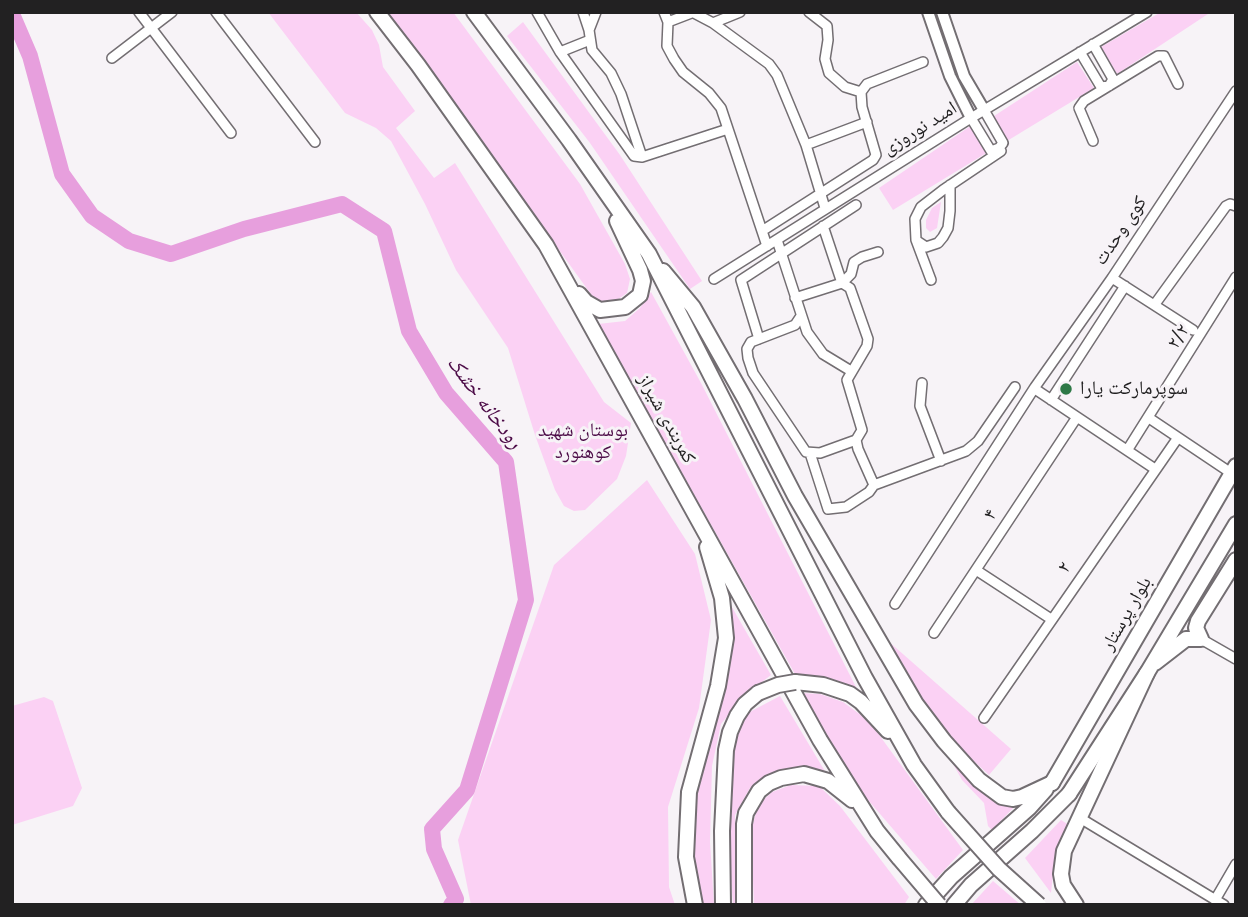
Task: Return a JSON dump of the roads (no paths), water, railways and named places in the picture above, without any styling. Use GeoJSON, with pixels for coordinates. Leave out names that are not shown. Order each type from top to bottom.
{"type":"FeatureCollection","features":[{"type":"Feature","properties":{"kind":"main road","name":"کمربندی شیراز"},"geometry":{"type":"LineString","coordinates":[[377,12],[520,206],[568,283],[800,705],[877,831],[939,905]]}},
{"type":"Feature","properties":{"kind":"main road"},"geometry":{"type":"LineString","coordinates":[[474,12],[649,254],[693,307],[794,496],[916,704],[979,780],[1002,797],[1022,797],[1052,783]]}},
{"type":"Feature","properties":{"kind":"main road"},"geometry":{"type":"LineString","coordinates":[[568,283],[586,302],[600,310],[625,307],[640,295],[643,281],[640,270],[595,177]]}},
{"type":"Feature","properties":{"kind":"main road"},"geometry":{"type":"LineString","coordinates":[[649,254],[823,599],[915,765]]}},
{"type":"Feature","properties":{"kind":"main road","name":"بلوار پرستار"},"geometry":{"type":"LineString","coordinates":[[926,905],[951,877],[1029,808],[1052,783],[1234,469]]}},
{"type":"Feature","properties":{"kind":"main road"},"geometry":{"type":"LineString","coordinates":[[1204,521],[1214,535],[1233,529]]}},
{"type":"Feature","properties":{"kind":"main road"},"geometry":{"type":"LineString","coordinates":[[695,905],[686,857],[689,792],[718,686],[726,638],[722,598],[699,522]]}},
{"type":"Feature","properties":{"kind":"main road"},"geometry":{"type":"LineString","coordinates":[[954,905],[971,885],[1032,831],[1069,793],[1149,669],[1233,529]]}},
{"type":"Feature","properties":{"kind":"main road"},"geometry":{"type":"LineString","coordinates":[[1190,545],[1199,540],[1207,541],[1213,560]]}},
{"type":"Feature","properties":{"kind":"main road"},"geometry":{"type":"LineString","coordinates":[[1076,905],[1063,885],[1061,863],[1064,851],[1149,669],[1186,639],[1201,639],[1196,628],[1198,621],[1236,560]]}},
{"type":"Feature","properties":{"kind":"main road"},"geometry":{"type":"LineString","coordinates":[[723,905],[723,795],[730,732],[745,704],[758,693],[795,682],[839,690],[861,702],[885,726],[948,812],[999,869],[1039,905]]}},
{"type":"Feature","properties":{"kind":"main road"},"geometry":{"type":"LineString","coordinates":[[744,905],[746,813],[759,791],[769,783],[780,778],[804,774],[828,781],[847,795],[877,831]]}},
{"type":"Feature","properties":{"kind":"street"},"geometry":{"type":"LineString","coordinates":[[139,12],[231,133]]}},
{"type":"Feature","properties":{"kind":"street"},"geometry":{"type":"LineString","coordinates":[[112,58],[173,12]]}},
{"type":"Feature","properties":{"kind":"street"},"geometry":{"type":"LineString","coordinates":[[216,12],[315,142]]}},
{"type":"Feature","properties":{"kind":"street"},"geometry":{"type":"LineString","coordinates":[[537,12],[560,52],[634,156],[642,157],[728,129]]}},
{"type":"Feature","properties":{"kind":"street"},"geometry":{"type":"LineString","coordinates":[[583,12],[593,50],[611,73],[621,94],[642,157]]}},
{"type":"Feature","properties":{"kind":"street"},"geometry":{"type":"LineString","coordinates":[[560,52],[590,35],[596,12]]}},
{"type":"Feature","properties":{"kind":"street"},"geometry":{"type":"LineString","coordinates":[[713,23],[740,12]]}},
{"type":"Feature","properties":{"kind":"street"},"geometry":{"type":"LineString","coordinates":[[809,12],[827,26],[825,59],[829,73],[845,87],[861,92]]}},
{"type":"Feature","properties":{"kind":"street"},"geometry":{"type":"LineString","coordinates":[[928,12],[950,76],[971,118],[991,151],[999,148],[1003,143],[964,76],[942,12]]}},
{"type":"Feature","properties":{"kind":"street","name":"امید نوروزی"},"geometry":{"type":"LineString","coordinates":[[714,279],[825,208],[1147,12]]}},
{"type":"Feature","properties":{"kind":"street"},"geometry":{"type":"LineString","coordinates":[[767,246],[721,108],[674,60],[667,46],[666,17],[694,13],[713,23],[769,64],[778,75],[806,145],[825,208]]}},
{"type":"Feature","properties":{"kind":"street"},"geometry":{"type":"LineString","coordinates":[[1080,52],[1101,87],[1108,86],[1113,79],[1093,44]]}},
{"type":"Feature","properties":{"kind":"street"},"geometry":{"type":"LineString","coordinates":[[1094,141],[1079,106],[1108,86],[1161,55],[1178,84]]}},
{"type":"Feature","properties":{"kind":"street"},"geometry":{"type":"LineString","coordinates":[[762,231],[873,160],[876,155],[861,92],[867,84],[923,62]]}},
{"type":"Feature","properties":{"kind":"street","name":"کوی وحدت"},"geometry":{"type":"LineString","coordinates":[[895,604],[1035,389],[1236,91]]}},
{"type":"Feature","properties":{"kind":"street"},"geometry":{"type":"LineString","coordinates":[[806,145],[867,122]]}},
{"type":"Feature","properties":{"kind":"street"},"geometry":{"type":"LineString","coordinates":[[931,280],[916,240],[915,219],[921,207],[1001,151],[999,148]]}},
{"type":"Feature","properties":{"kind":"street"},"geometry":{"type":"LineString","coordinates":[[916,240],[926,247],[938,243],[943,237],[950,211],[950,185]]}},
{"type":"Feature","properties":{"kind":"street"},"geometry":{"type":"LineString","coordinates":[[759,339],[741,281],[856,205]]}},
{"type":"Feature","properties":{"kind":"street"},"geometry":{"type":"LineString","coordinates":[[1155,304],[1233,205]]}},
{"type":"Feature","properties":{"kind":"street"},"geometry":{"type":"LineString","coordinates":[[810,453],[820,453],[856,440],[862,430],[847,380],[867,346],[868,339],[850,288],[842,283],[823,226]]}},
{"type":"Feature","properties":{"kind":"street"},"geometry":{"type":"LineString","coordinates":[[777,240],[807,332],[823,355],[851,371]]}},
{"type":"Feature","properties":{"kind":"street"},"geometry":{"type":"LineString","coordinates":[[795,299],[842,283],[851,274],[854,262],[878,252]]}},
{"type":"Feature","properties":{"kind":"street","name":"۲/۲"},"geometry":{"type":"LineString","coordinates":[[1128,449],[1236,276]]}},
{"type":"Feature","properties":{"kind":"street"},"geometry":{"type":"LineString","coordinates":[[1112,278],[1193,330]]}},
{"type":"Feature","properties":{"kind":"street","name":"کوی وحدت"},"geometry":{"type":"LineString","coordinates":[[1051,400],[1125,286]]}},
{"type":"Feature","properties":{"kind":"street"},"geometry":{"type":"LineString","coordinates":[[801,316],[795,325],[751,342],[747,349],[753,373],[797,441],[810,453],[828,509],[846,507],[874,485],[966,451],[978,441],[1015,387]]}},
{"type":"Feature","properties":{"kind":"street"},"geometry":{"type":"LineString","coordinates":[[922,383],[920,406],[941,461]]}},
{"type":"Feature","properties":{"kind":"street"},"geometry":{"type":"LineString","coordinates":[[1035,389],[1155,469]]}},
{"type":"Feature","properties":{"kind":"street","name":"۴"},"geometry":{"type":"LineString","coordinates":[[934,633],[1077,417]]}},
{"type":"Feature","properties":{"kind":"street"},"geometry":{"type":"LineString","coordinates":[[1149,418],[1177,439],[1234,469]]}},
{"type":"Feature","properties":{"kind":"street","name":"۲"},"geometry":{"type":"LineString","coordinates":[[984,718],[1177,439]]}},
{"type":"Feature","properties":{"kind":"street"},"geometry":{"type":"LineString","coordinates":[[856,440],[874,485]]}},
{"type":"Feature","properties":{"kind":"street"},"geometry":{"type":"LineString","coordinates":[[976,570],[1051,619]]}},
{"type":"Feature","properties":{"kind":"street"},"geometry":{"type":"LineString","coordinates":[[1201,639],[1236,659]]}},
{"type":"Feature","properties":{"kind":"street"},"geometry":{"type":"LineString","coordinates":[[1080,818],[1220,902],[1236,864]]}},
{"type":"Feature","properties":{"kind":"waterway","name":"رودخانه خشک"},"geometry":{"type":"LineString","coordinates":[[12,14],[30,56],[62,174],[92,216],[129,241],[171,254],[244,229],[342,204],[384,231],[409,331],[446,393],[506,462],[526,600],[467,790],[432,829],[434,849],[456,899],[451,905]]}},
{"type":"Feature","properties":{"kind":"place","name":"سوپرمارکت یارا"},"geometry":{"type":"Point","coordinates":[1066,389]}},
{"type":"Feature","properties":{"kind":"park label","name":"بوستان شهید کوهنورد"},"geometry":{"type":"Point","coordinates":[583,442]}}]}
